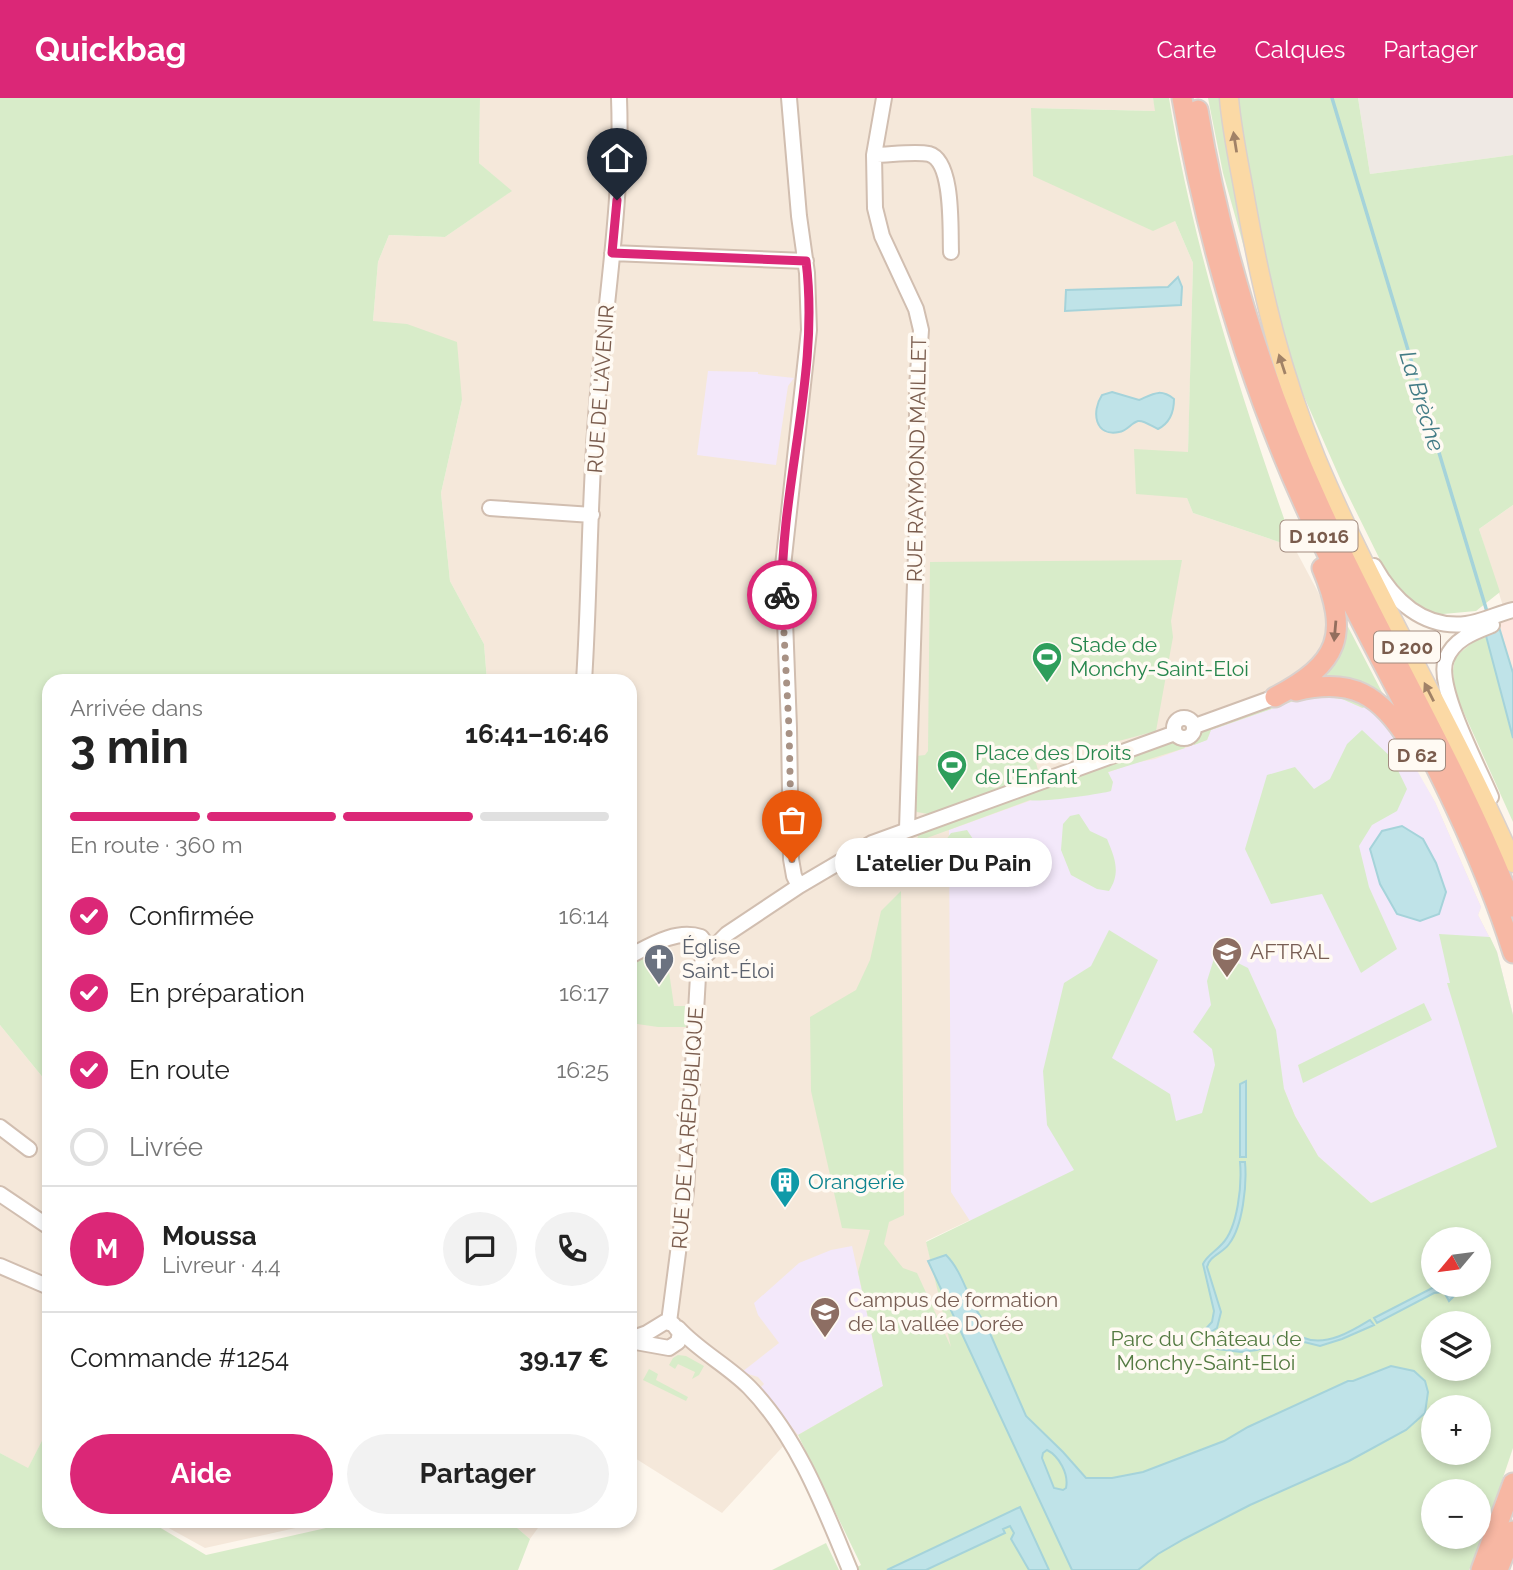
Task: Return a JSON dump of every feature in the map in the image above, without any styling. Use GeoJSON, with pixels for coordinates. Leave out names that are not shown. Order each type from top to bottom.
{"type":"FeatureCollection","features":[{"type":"Feature","properties":{"kind":"highway","name":"D 1016"},"geometry":{"type":"LineString","coordinates":[[1182,98],[1210,234],[1271,427],[1310,518],[1506,908]]}},
{"type":"Feature","properties":{"kind":"highway","name":"D 1016"},"geometry":{"type":"LineString","coordinates":[[1196,98],[1214,191],[1234,272],[1259,353],[1291,439],[1337,543],[1477,822],[1506,908],[1513,953]]}},
{"type":"Feature","properties":{"kind":"highway","name":"D 62"},"geometry":{"type":"LineString","coordinates":[[1247,358],[1287,484],[1328,584],[1336,614],[1335,640],[1326,660],[1309,677],[1275,697]]}},
{"type":"Feature","properties":{"kind":"highway","name":"D 62"},"geometry":{"type":"LineString","coordinates":[[1275,697],[1315,687],[1337,685],[1367,696],[1388,711],[1419,757],[1506,908]]}},
{"type":"Feature","properties":{"kind":"highway"},"geometry":{"type":"LineString","coordinates":[[1481,1570],[1513,1483]]}},
{"type":"Feature","properties":{"kind":"highway"},"geometry":{"type":"LineString","coordinates":[[1498,1570],[1513,1531]]}},
{"type":"Feature","properties":{"kind":"highway"},"geometry":{"type":"LineString","coordinates":[[1507,1570],[1513,1555]]}},
{"type":"Feature","properties":{"kind":"main road","name":"D 200"},"geometry":{"type":"LineString","coordinates":[[1229,98],[1264,300],[1283,368],[1310,444],[1370,573],[1513,863]]}},
{"type":"Feature","properties":{"kind":"street","name":"RUE DE L'AVENIR"},"geometry":{"type":"LineString","coordinates":[[584,674],[597,405],[612,253],[618,169],[619,98]]}},
{"type":"Feature","properties":{"kind":"street"},"geometry":{"type":"LineString","coordinates":[[789,98],[808,291],[808,349],[785,531],[782,590],[792,859],[794,876],[799,886]]}},
{"type":"Feature","properties":{"kind":"street","name":"RUE RAYMOND MAILLET"},"geometry":{"type":"LineString","coordinates":[[884,98],[874,155],[874,201],[887,248],[916,309],[921,330],[917,387],[917,521],[907,829]]}},
{"type":"Feature","properties":{"kind":"street"},"geometry":{"type":"LineString","coordinates":[[874,155],[930,154],[941,162],[947,179],[951,251]]}},
{"type":"Feature","properties":{"kind":"street"},"geometry":{"type":"LineString","coordinates":[[612,253],[806,261]]}},
{"type":"Feature","properties":{"kind":"street"},"geometry":{"type":"LineString","coordinates":[[1310,444],[1372,563],[1396,598],[1413,612],[1436,621],[1478,625],[1508,615]]}},
{"type":"Feature","properties":{"kind":"street"},"geometry":{"type":"LineString","coordinates":[[490,508],[592,515]]}},
{"type":"Feature","properties":{"kind":"street"},"geometry":{"type":"LineString","coordinates":[[1478,625],[1451,649],[1445,660],[1443,677],[1451,703],[1513,850]]}},
{"type":"Feature","properties":{"kind":"street","name":"D 62"},"geometry":{"type":"LineString","coordinates":[[907,829],[1175,733],[1175,724],[1179,719],[1189,719],[1195,726],[1275,697]]}},
{"type":"Feature","properties":{"kind":"street"},"geometry":{"type":"LineString","coordinates":[[695,935],[701,937],[710,949],[799,886],[872,843],[907,829]]}},
{"type":"Feature","properties":{"kind":"street"},"geometry":{"type":"LineString","coordinates":[[637,952],[662,939],[732,932]]}},
{"type":"Feature","properties":{"kind":"street","name":"RUE DE LA RÉPUBLIQUE"},"geometry":{"type":"LineString","coordinates":[[674,1325],[686,1191],[698,976],[702,960],[710,949]]}},
{"type":"Feature","properties":{"kind":"street"},"geometry":{"type":"LineString","coordinates":[[0,1127],[29,1149]]}},
{"type":"Feature","properties":{"kind":"street"},"geometry":{"type":"LineString","coordinates":[[0,1194],[42,1222]]}},
{"type":"Feature","properties":{"kind":"street"},"geometry":{"type":"LineString","coordinates":[[0,1266],[42,1284]]}},
{"type":"Feature","properties":{"kind":"street"},"geometry":{"type":"LineString","coordinates":[[637,1337],[662,1323],[674,1325],[690,1341],[738,1377],[761,1401],[791,1444],[850,1570]]}},
{"type":"Feature","properties":{"kind":"street"},"geometry":{"type":"LineString","coordinates":[[666,1347],[680,1338],[674,1325]]}},
{"type":"Feature","properties":{"kind":"street"},"geometry":{"type":"LineString","coordinates":[[655,1329],[654,1338],[666,1347]]}},
{"type":"Feature","properties":{"kind":"street"},"geometry":{"type":"LineString","coordinates":[[637,1341],[685,1350],[738,1377]]}},
{"type":"Feature","properties":{"kind":"shaded area"},"geometry":{"type":"Polygon","coordinates":[[[480,98],[1153,98],[1156,111],[1031,108],[1175,221],[1193,263],[1187,498],[1193,513],[1294,547],[1389,725],[1435,802],[1481,907],[1478,915],[1497,952],[1513,1015],[1318,1156],[1138,1140],[926,1241],[952,1347],[788,1441],[722,1513],[637,1459],[637,674],[486,674],[484,644],[450,581],[441,493],[462,400],[373,321],[378,262],[389,235],[445,237],[511,191],[479,163],[480,98]]]}},
{"type":"Feature","properties":{"kind":"shaded area"},"geometry":{"type":"Polygon","coordinates":[[[1358,98],[1513,98],[1513,155],[1370,174],[1358,98]]]}},
{"type":"Feature","properties":{"kind":"shaded area"},"geometry":{"type":"Polygon","coordinates":[[[708,371],[758,372],[794,378],[788,386],[776,465],[697,455],[708,371]]]}},
{"type":"Feature","properties":{"kind":"shaded area"},"geometry":{"type":"Polygon","coordinates":[[[1513,505],[1513,616],[1507,619],[1479,529],[1513,505]]]}},
{"type":"Feature","properties":{"kind":"shaded area"},"geometry":{"type":"Polygon","coordinates":[[[1513,616],[1513,673],[1497,623],[1513,616]]]}},
{"type":"Feature","properties":{"kind":"shaded area","name":"AFTRAL"},"geometry":{"type":"Polygon","coordinates":[[[1311,695],[1343,699],[1362,708],[1368,704],[1402,744],[1435,802],[1481,907],[1478,915],[1497,952],[1513,1015],[1513,1143],[1371,1203],[1318,1156],[1295,1116],[1284,1089],[1138,1140],[970,1221],[951,1192],[949,830],[1134,763],[1155,759],[1207,740],[1211,730],[1311,695]]]}},
{"type":"Feature","properties":{"kind":"shaded area"},"geometry":{"type":"Polygon","coordinates":[[[0,1025],[42,1076],[42,1441],[28,1469],[0,1453],[0,1025]]]}},
{"type":"Feature","properties":{"kind":"shaded area","name":"Campus de formation de la vallée Dorée"},"geometry":{"type":"Polygon","coordinates":[[[852,1246],[883,1386],[798,1435],[761,1387],[764,1384],[758,1377],[742,1372],[779,1343],[758,1315],[754,1303],[799,1263],[831,1250],[852,1246]]]}},
{"type":"Feature","properties":{"kind":"shaded area"},"geometry":{"type":"Polygon","coordinates":[[[169,1528],[295,1528],[205,1548],[169,1528]]]}},
{"type":"Feature","properties":{"kind":"shaded area"},"geometry":{"type":"Polygon","coordinates":[[[517,1528],[538,1528],[530,1539],[517,1528]]]}},
{"type":"Feature","properties":{"kind":"green space"},"geometry":{"type":"Polygon","coordinates":[[[0,98],[480,98],[479,163],[512,191],[445,237],[389,235],[378,262],[373,321],[407,324],[457,342],[462,400],[441,493],[450,581],[484,644],[486,674],[42,674],[42,1076],[0,1025],[0,98]]]}},
{"type":"Feature","properties":{"kind":"green space"},"geometry":{"type":"Polygon","coordinates":[[[1153,98],[1169,98],[1192,212],[1221,325],[1294,547],[1193,513],[1187,498],[1136,494],[1134,449],[1188,452],[1193,263],[1175,221],[1153,231],[1033,176],[1031,108],[1155,111],[1153,98]]]}},
{"type":"Feature","properties":{"kind":"green space"},"geometry":{"type":"Polygon","coordinates":[[[1208,98],[1358,98],[1370,174],[1513,155],[1513,505],[1479,529],[1500,592],[1476,611],[1432,615],[1393,586],[1342,483],[1250,269],[1223,173],[1208,98]]]}},
{"type":"Feature","properties":{"kind":"green space","name":"Stade de Monchy-Saint-Eloi"},"geometry":{"type":"Polygon","coordinates":[[[1182,560],[1171,621],[1173,637],[1156,731],[1104,745],[1032,748],[1039,774],[928,814],[914,809],[916,756],[925,755],[928,751],[930,562],[1182,560]]]}},
{"type":"Feature","properties":{"kind":"green space"},"geometry":{"type":"Polygon","coordinates":[[[1344,619],[1385,698],[1357,682],[1325,677],[1344,619]]]}},
{"type":"Feature","properties":{"kind":"green space"},"geometry":{"type":"Polygon","coordinates":[[[1485,632],[1513,738],[1513,822],[1455,693],[1455,657],[1485,632]]]}},
{"type":"Feature","properties":{"kind":"green space"},"geometry":{"type":"Polygon","coordinates":[[[1319,690],[1368,704],[1363,708],[1342,699],[1311,695],[1211,730],[1207,740],[1194,745],[1196,732],[1319,690]]]}},
{"type":"Feature","properties":{"kind":"green space"},"geometry":{"type":"Polygon","coordinates":[[[1362,730],[1392,758],[1407,789],[1397,811],[1372,825],[1359,846],[1369,887],[1397,949],[1361,973],[1322,894],[1271,904],[1245,849],[1267,775],[1295,767],[1314,789],[1330,779],[1347,744],[1362,730]]]}},
{"type":"Feature","properties":{"kind":"green space"},"geometry":{"type":"Polygon","coordinates":[[[1175,739],[1185,748],[1108,772],[1113,782],[1111,791],[1030,800],[916,842],[919,833],[1175,739]]]}},
{"type":"Feature","properties":{"kind":"green space"},"geometry":{"type":"Polygon","coordinates":[[[1079,814],[1090,831],[1107,839],[1110,846],[1116,872],[1109,891],[1097,889],[1071,875],[1061,850],[1063,824],[1070,816],[1079,814]]]}},
{"type":"Feature","properties":{"kind":"green space"},"geometry":{"type":"Polygon","coordinates":[[[967,830],[979,848],[969,871],[974,873],[969,880],[953,879],[953,874],[938,872],[943,844],[951,833],[967,830]]]}},
{"type":"Feature","properties":{"kind":"green space","name":"Parc du Château de Monchy-Saint-Eloi"},"geometry":{"type":"Polygon","coordinates":[[[901,891],[904,1215],[889,1222],[884,1244],[903,1268],[917,1273],[951,1347],[926,1242],[1074,1170],[1047,1125],[1043,1071],[1064,983],[1091,966],[1109,930],[1158,960],[1112,1058],[1170,1094],[1176,1121],[1202,1113],[1215,1065],[1212,1049],[1193,1032],[1211,1005],[1207,981],[1216,952],[1248,968],[1276,1030],[1284,1089],[1295,1116],[1318,1156],[1371,1203],[1497,1147],[1447,983],[1450,983],[1439,934],[1490,937],[1497,952],[1513,1015],[1513,1448],[1491,1513],[1491,1479],[1421,1479],[1421,1549],[1479,1549],[1469,1570],[856,1570],[855,1568],[861,1565],[798,1435],[883,1386],[858,1272],[870,1230],[842,1228],[811,1091],[810,1017],[856,990],[870,960],[881,911],[901,891]]]}},
{"type":"Feature","properties":{"kind":"green space"},"geometry":{"type":"Polygon","coordinates":[[[665,944],[674,1006],[692,1006],[692,1027],[637,1024],[637,960],[665,944]]]}},
{"type":"Feature","properties":{"kind":"green space"},"geometry":{"type":"Polygon","coordinates":[[[1424,1003],[1432,1020],[1303,1083],[1298,1065],[1424,1003]]]}},
{"type":"Feature","properties":{"kind":"green space"},"geometry":{"type":"Polygon","coordinates":[[[678,1355],[686,1356],[704,1366],[699,1375],[692,1379],[695,1372],[678,1364],[675,1369],[669,1365],[678,1355]]]}},
{"type":"Feature","properties":{"kind":"green space"},"geometry":{"type":"Polygon","coordinates":[[[649,1369],[658,1374],[656,1380],[688,1397],[686,1401],[643,1380],[649,1369]]]}},
{"type":"Feature","properties":{"kind":"green space"},"geometry":{"type":"Polygon","coordinates":[[[42,1441],[42,1528],[161,1528],[206,1555],[326,1528],[517,1528],[530,1539],[518,1570],[0,1570],[0,1453],[28,1468],[42,1441]]]}},
{"type":"Feature","properties":{"kind":"green space"},"geometry":{"type":"Polygon","coordinates":[[[826,1543],[839,1570],[772,1570],[826,1543]]]}},
{"type":"Feature","properties":{"kind":"water"},"geometry":{"type":"Polygon","coordinates":[[[1178,277],[1182,287],[1181,305],[1065,311],[1066,290],[1168,287],[1178,277]]]}},
{"type":"Feature","properties":{"kind":"water"},"geometry":{"type":"Polygon","coordinates":[[[1112,392],[1139,400],[1156,393],[1165,394],[1174,399],[1172,413],[1166,424],[1158,429],[1138,421],[1122,431],[1105,431],[1097,422],[1097,409],[1102,395],[1112,392]]]}},
{"type":"Feature","properties":{"kind":"water"},"geometry":{"type":"Polygon","coordinates":[[[1499,627],[1513,673],[1513,738],[1485,632],[1499,627]]]}},
{"type":"Feature","properties":{"kind":"water"},"geometry":{"type":"Polygon","coordinates":[[[1402,826],[1423,839],[1436,863],[1446,892],[1439,914],[1420,921],[1397,914],[1380,884],[1370,849],[1382,831],[1402,826]]]}},
{"type":"Feature","properties":{"kind":"water"},"geometry":{"type":"Polygon","coordinates":[[[1246,1081],[1246,1157],[1240,1157],[1240,1084],[1246,1081]]]}},
{"type":"Feature","properties":{"kind":"water"},"geometry":{"type":"Polygon","coordinates":[[[1240,1162],[1245,1162],[1245,1182],[1238,1227],[1229,1244],[1210,1260],[1207,1267],[1221,1312],[1217,1328],[1208,1334],[1206,1339],[1227,1346],[1242,1346],[1292,1332],[1304,1338],[1321,1341],[1355,1329],[1370,1320],[1374,1325],[1320,1346],[1288,1338],[1257,1350],[1241,1352],[1217,1349],[1201,1342],[1200,1335],[1212,1322],[1214,1311],[1203,1264],[1222,1244],[1232,1228],[1239,1193],[1240,1162]]]}},
{"type":"Feature","properties":{"kind":"water"},"geometry":{"type":"Polygon","coordinates":[[[946,1255],[952,1263],[986,1324],[1026,1416],[1086,1478],[1112,1478],[1143,1472],[1224,1441],[1248,1427],[1348,1381],[1391,1366],[1414,1371],[1421,1381],[1425,1381],[1428,1392],[1428,1395],[1421,1395],[1421,1417],[1406,1430],[1349,1461],[1250,1505],[1184,1539],[1138,1570],[1072,1570],[928,1261],[946,1255]],[[1047,1450],[1043,1453],[1042,1458],[1054,1488],[1063,1490],[1067,1483],[1059,1461],[1047,1450]]]}},
{"type":"Feature","properties":{"kind":"water"},"geometry":{"type":"Polygon","coordinates":[[[1421,1294],[1421,1297],[1426,1297],[1377,1323],[1374,1318],[1421,1294]]]}},
{"type":"Feature","properties":{"kind":"water"},"geometry":{"type":"Polygon","coordinates":[[[1020,1507],[1049,1570],[1029,1570],[1011,1539],[1014,1533],[1010,1526],[1003,1529],[1005,1533],[926,1570],[887,1570],[1020,1507]]]}},
{"type":"Feature","properties":{"kind":"waterway","name":"La Brèche"},"geometry":{"type":"LineString","coordinates":[[1332,98],[1488,615]]}},
{"type":"Feature","properties":{"kind":"way so far"},"geometry":{"type":"LineString","coordinates":[[782,595],[792,862]]}},
{"type":"Feature","properties":{"kind":"place","name":"Stade de Monchy-Saint-Eloi"},"geometry":{"type":"Point","coordinates":[1047,684]}},
{"type":"Feature","properties":{"kind":"place","name":"Place des Droits de l'Enfant"},"geometry":{"type":"Point","coordinates":[952,792]}},
{"type":"Feature","properties":{"kind":"place","name":"L'atelier Du Pain"},"geometry":{"type":"Point","coordinates":[792,862]}},
{"type":"Feature","properties":{"kind":"place","name":"AFTRAL"},"geometry":{"type":"Point","coordinates":[1227,979]}},
{"type":"Feature","properties":{"kind":"place","name":"Église Saint-Éloi"},"geometry":{"type":"Point","coordinates":[659,986]}},
{"type":"Feature","properties":{"kind":"place","name":"Orangerie"},"geometry":{"type":"Point","coordinates":[785,1209]}},
{"type":"Feature","properties":{"kind":"place","name":"Campus de formation de la vallée Dorée"},"geometry":{"type":"Point","coordinates":[825,1339]}},
{"type":"Feature","properties":{"kind":"route"},"geometry":{"type":"LineString","coordinates":[[617,200],[612,253],[806,261],[808,349],[785,531],[782,595]]}}]}
